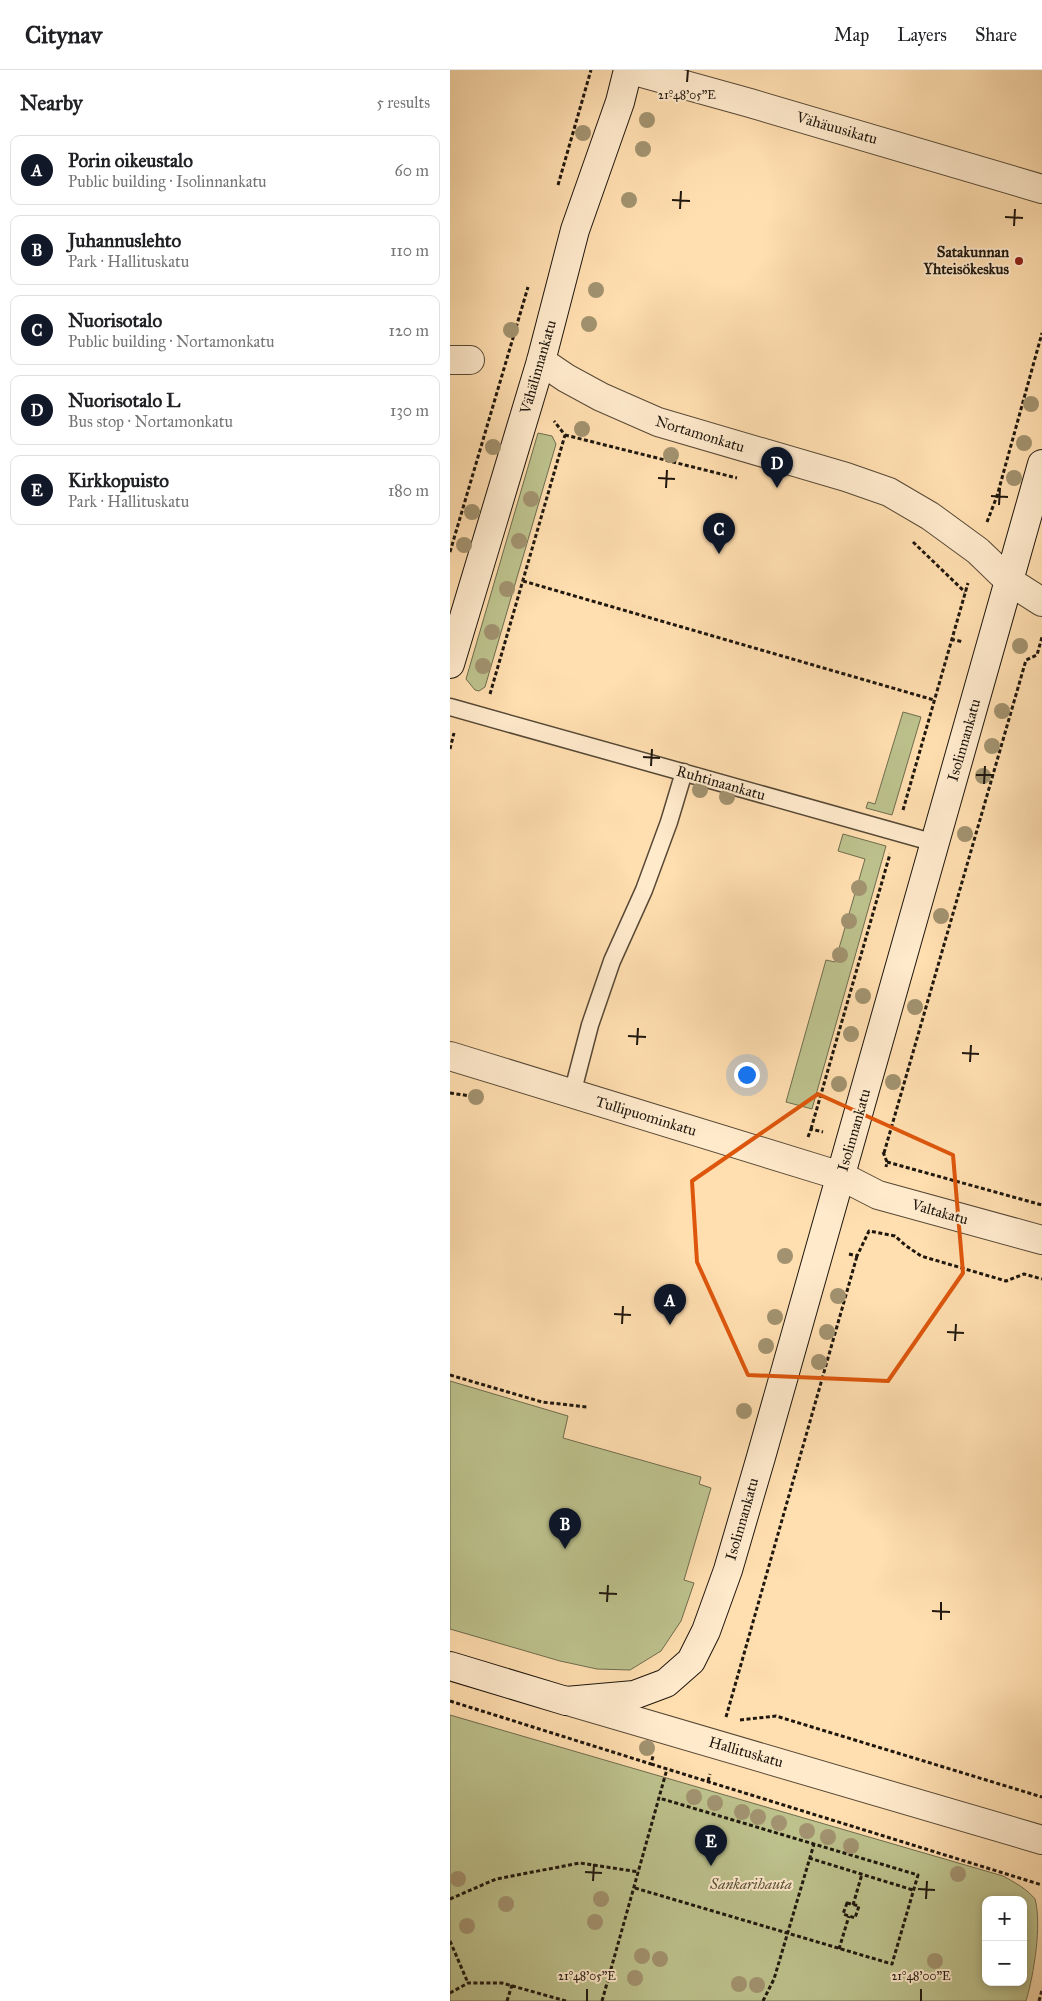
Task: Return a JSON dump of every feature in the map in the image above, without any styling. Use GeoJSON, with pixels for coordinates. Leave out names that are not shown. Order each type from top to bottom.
{"type":"FeatureCollection","features":[{"type":"Feature","properties":{"kind":"main road","name":"Vähäuusikatu"},"geometry":{"type":"LineString","coordinates":[[630,70],[750,103],[1042,189]]}},
{"type":"Feature","properties":{"kind":"main road","name":"Vähälinnankatu"},"geometry":{"type":"LineString","coordinates":[[450,664],[541,360],[576,230],[630,70]]}},
{"type":"Feature","properties":{"kind":"main road","name":"Nortamonkatu"},"geometry":{"type":"LineString","coordinates":[[541,360],[566,378],[601,397],[658,422],[846,477],[888,492],[930,516],[978,551],[1009,581],[1042,602]]}},
{"type":"Feature","properties":{"kind":"main road","name":"Isolinnankatu"},"geometry":{"type":"LineString","coordinates":[[566,1701],[634,1696],[666,1683],[691,1661],[706,1631],[728,1570],[1042,464]]}},
{"type":"Feature","properties":{"kind":"main road","name":"Tullipuominkatu"},"geometry":{"type":"LineString","coordinates":[[450,1056],[841,1176]]}},
{"type":"Feature","properties":{"kind":"main road","name":"Valtakatu"},"geometry":{"type":"LineString","coordinates":[[841,1176],[878,1195],[1042,1240]]}},
{"type":"Feature","properties":{"kind":"main road","name":"Hallituskatu"},"geometry":{"type":"LineString","coordinates":[[450,1666],[1042,1840]]}},
{"type":"Feature","properties":{"kind":"lane","name":"Ruhtinaankatu"},"geometry":{"type":"LineString","coordinates":[[450,707],[935,844]]}},
{"type":"Feature","properties":{"kind":"lane"},"geometry":{"type":"LineString","coordinates":[[572,1094],[590,1025],[612,961],[644,890],[669,822],[684,772]]}},
{"type":"Feature","properties":{"kind":"path"},"geometry":{"type":"LineString","coordinates":[[555,192],[591,70]]}},
{"type":"Feature","properties":{"kind":"path"},"geometry":{"type":"LineString","coordinates":[[450,552],[528,286]]}},
{"type":"Feature","properties":{"kind":"path"},"geometry":{"type":"LineString","coordinates":[[811,1129],[965,592],[997,496],[1042,333]]}},
{"type":"Feature","properties":{"kind":"path"},"geometry":{"type":"LineString","coordinates":[[565,435],[739,478]]}},
{"type":"Feature","properties":{"kind":"path"},"geometry":{"type":"LineString","coordinates":[[910,540],[965,592]]}},
{"type":"Feature","properties":{"kind":"path"},"geometry":{"type":"LineString","coordinates":[[523,581],[934,700]]}},
{"type":"Feature","properties":{"kind":"path"},"geometry":{"type":"LineString","coordinates":[[1037,655],[1042,637]]}},
{"type":"Feature","properties":{"kind":"path"},"geometry":{"type":"LineString","coordinates":[[884,1153],[1026,660],[1037,655],[1042,656]]}},
{"type":"Feature","properties":{"kind":"path"},"geometry":{"type":"LineString","coordinates":[[450,1094],[483,1098]]}},
{"type":"Feature","properties":{"kind":"path"},"geometry":{"type":"LineString","coordinates":[[887,1162],[1042,1206]]}},
{"type":"Feature","properties":{"kind":"path"},"geometry":{"type":"LineString","coordinates":[[1042,1279],[1024,1274],[1006,1281],[921,1256],[895,1236],[869,1231],[857,1256],[725,1721],[776,1716],[1042,1798]]}},
{"type":"Feature","properties":{"kind":"path"},"geometry":{"type":"LineString","coordinates":[[821,1246],[857,1256]]}},
{"type":"Feature","properties":{"kind":"path"},"geometry":{"type":"LineString","coordinates":[[450,1375],[542,1402],[587,1407]]}},
{"type":"Feature","properties":{"kind":"path"},"geometry":{"type":"LineString","coordinates":[[450,1701],[1042,1885]]}},
{"type":"Feature","properties":{"kind":"path"},"geometry":{"type":"LineString","coordinates":[[651,1764],[662,1728]]}},
{"type":"Feature","properties":{"kind":"path"},"geometry":{"type":"LineString","coordinates":[[708,1781],[719,1744]]}},
{"type":"Feature","properties":{"kind":"path"},"geometry":{"type":"LineString","coordinates":[[602,2001],[667,1769]]}},
{"type":"Feature","properties":{"kind":"path"},"geometry":{"type":"LineString","coordinates":[[635,1888],[892,1964],[918,1875],[659,1798]]}},
{"type":"Feature","properties":{"kind":"path"},"geometry":{"type":"LineString","coordinates":[[763,2001],[774,1979],[814,1844]]}},
{"type":"Feature","properties":{"kind":"path"},"geometry":{"type":"LineString","coordinates":[[809,1858],[914,1890]]}},
{"type":"Feature","properties":{"kind":"path"},"geometry":{"type":"LineString","coordinates":[[450,1900],[496,1879],[580,1863],[638,1872]]}},
{"type":"Feature","properties":{"kind":"path"},"geometry":{"type":"LineString","coordinates":[[853,1905],[862,1874]]}},
{"type":"Feature","properties":{"kind":"path"},"geometry":{"type":"LineString","coordinates":[[847,1903],[859,1906],[855,1918],[849,1916],[843,1914],[847,1903]]}},
{"type":"Feature","properties":{"kind":"path"},"geometry":{"type":"LineString","coordinates":[[839,1949],[849,1916]]}},
{"type":"Feature","properties":{"kind":"path"},"geometry":{"type":"LineString","coordinates":[[450,1941],[468,1982]]}},
{"type":"Feature","properties":{"kind":"path"},"geometry":{"type":"LineString","coordinates":[[450,1993],[468,1982],[502,1983],[566,2001]]}},
{"type":"Feature","properties":{"kind":"path"},"geometry":{"type":"LineString","coordinates":[[507,2001],[512,1985]]}},
{"type":"Feature","properties":{"kind":"path"},"geometry":{"type":"LineString","coordinates":[[1039,2001],[1042,1990]]}},
{"type":"Feature","properties":{"kind":"highlighted area"},"geometry":{"type":"Polygon","coordinates":[[[818,1094],[953,1155],[963,1273],[888,1381],[748,1375],[697,1262],[692,1181],[818,1094]]]}},
{"type":"Feature","properties":{"kind":"green space"},"geometry":{"type":"Polygon","coordinates":[[[538,433],[552,436],[556,444],[485,687],[479,691],[475,690],[466,679],[538,433]]]}},
{"type":"Feature","properties":{"kind":"green space"},"geometry":{"type":"Polygon","coordinates":[[[903,712],[921,717],[892,815],[866,808],[868,802],[875,804],[903,712]]]}},
{"type":"Feature","properties":{"kind":"green space"},"geometry":{"type":"Polygon","coordinates":[[[843,834],[886,846],[812,1109],[786,1102],[826,960],[835,962],[865,859],[838,851],[843,834]]]}},
{"type":"Feature","properties":{"kind":"green space"},"geometry":{"type":"Polygon","coordinates":[[[450,1381],[568,1416],[563,1438],[701,1477],[699,1484],[711,1488],[684,1580],[694,1583],[681,1621],[661,1651],[630,1670],[597,1669],[560,1661],[450,1629],[450,1381]]]}},
{"type":"Feature","properties":{"kind":"green space","name":"Sankarihauta"},"geometry":{"type":"Polygon","coordinates":[[[450,1715],[1003,1876],[1032,1895],[1037,1909],[1036,1949],[1026,2001],[450,2001],[450,1715]]]}},
{"type":"Feature","properties":{"kind":"place","name":"Satakunnan Yhteisökeskus"},"geometry":{"type":"Point","coordinates":[1019,261]}},
{"type":"Feature","properties":{"kind":"place","name":"Nuorisotalo L"},"geometry":{"type":"Point","coordinates":[777,488]}},
{"type":"Feature","properties":{"kind":"place","name":"Nuorisotalo"},"geometry":{"type":"Point","coordinates":[719,554]}},
{"type":"Feature","properties":{"kind":"place","name":"Porin oikeustalo"},"geometry":{"type":"Point","coordinates":[670,1325]}},
{"type":"Feature","properties":{"kind":"place","name":"Juhannuslehto"},"geometry":{"type":"Point","coordinates":[565,1549]}},
{"type":"Feature","properties":{"kind":"place","name":"Kirkkopuisto"},"geometry":{"type":"Point","coordinates":[711,1866]}}]}
